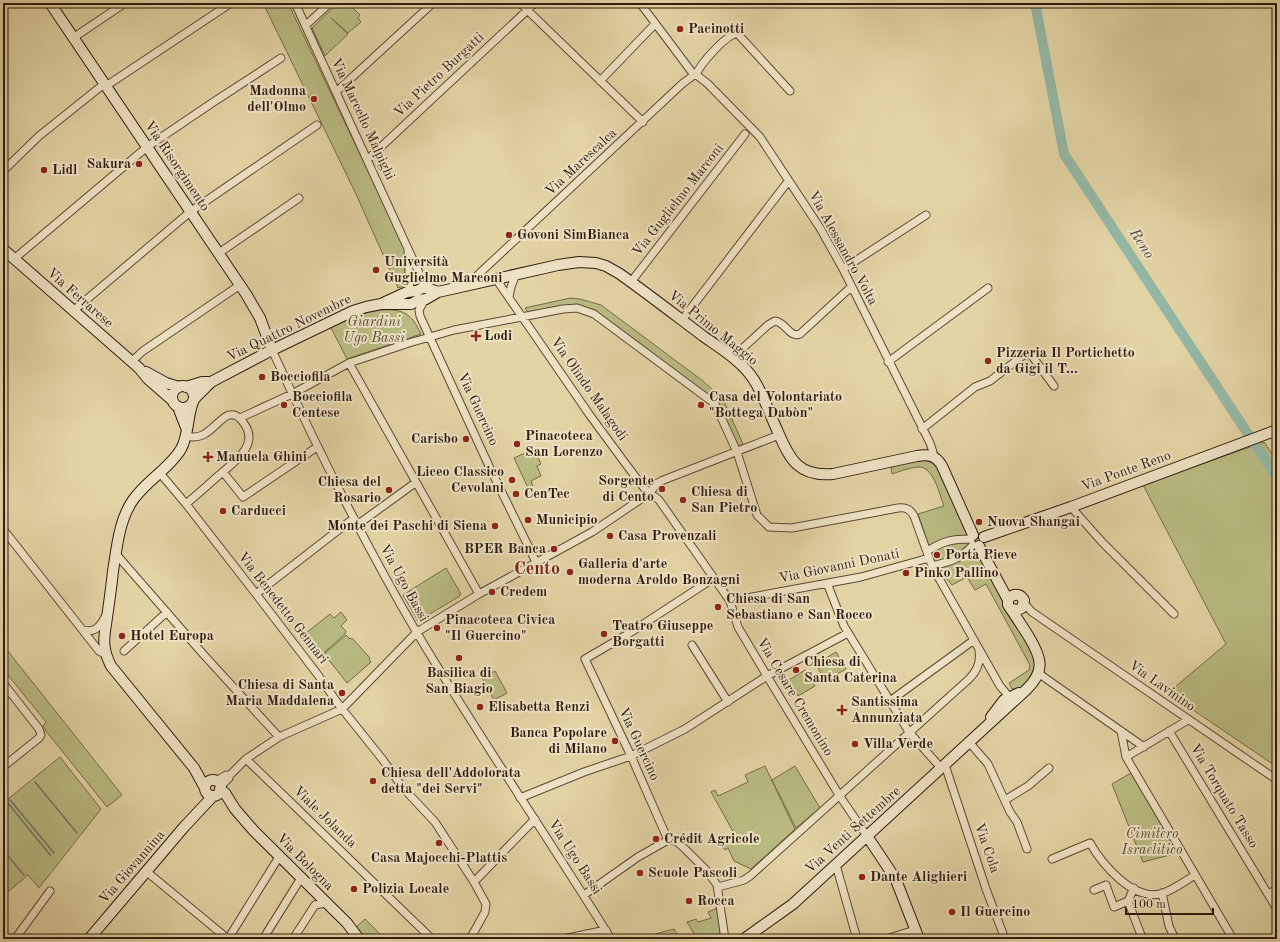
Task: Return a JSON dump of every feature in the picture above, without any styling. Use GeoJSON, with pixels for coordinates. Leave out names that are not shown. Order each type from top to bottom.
{"type":"FeatureCollection","features":[{"type":"Feature","properties":{"kind":"main road","name":"Via Risorgimento"},"geometry":{"type":"LineString","coordinates":[[50,3],[72,38],[240,285],[257,313],[272,350]]}},
{"type":"Feature","properties":{"kind":"main road","name":"Via Ferrarese"},"geometry":{"type":"LineString","coordinates":[[3,249],[135,365],[175,403]]}},
{"type":"Feature","properties":{"kind":"main road","name":"Via Primo Maggio"},"geometry":{"type":"LineString","coordinates":[[410,300],[416,291],[430,293],[566,263],[591,262],[610,268],[631,282],[732,358],[753,379],[788,455],[794,462],[806,470],[819,474],[845,472],[927,454],[933,456]]}},
{"type":"Feature","properties":{"kind":"main road","name":"Via Quattro Novembre"},"geometry":{"type":"LineString","coordinates":[[175,403],[186,407],[206,389],[211,382],[272,350],[353,311],[381,304],[395,297],[410,300]]}},
{"type":"Feature","properties":{"kind":"main road","name":"Via Ferrarese"},"geometry":{"type":"LineString","coordinates":[[135,365],[166,383],[183,387]]}},
{"type":"Feature","properties":{"kind":"main road","name":"Via Quattro Novembre"},"geometry":{"type":"LineString","coordinates":[[183,387],[202,382],[211,382]]}},
{"type":"Feature","properties":{"kind":"main road"},"geometry":{"type":"LineString","coordinates":[[186,433],[175,403],[174,391],[183,387],[192,391],[193,400],[186,433],[178,452],[142,488],[129,506],[122,524],[116,554],[104,638],[105,654],[111,666],[194,768],[214,789]]}},
{"type":"Feature","properties":{"kind":"main road","name":"Via Ponte Reno"},"geometry":{"type":"LineString","coordinates":[[976,540],[1071,507],[1277,430]]}},
{"type":"Feature","properties":{"kind":"main road"},"geometry":{"type":"LineString","coordinates":[[933,456],[942,466],[976,540],[1001,586],[1016,604],[1021,625],[1039,654],[1040,662],[1036,678]]}},
{"type":"Feature","properties":{"kind":"main road","name":"Via Venti Settembre"},"geometry":{"type":"LineString","coordinates":[[973,739],[998,707],[1008,698],[1022,691],[1036,678]]}},
{"type":"Feature","properties":{"kind":"main road","name":"Via Venti Settembre"},"geometry":{"type":"LineString","coordinates":[[744,939],[793,904],[999,716],[1036,678]]}},
{"type":"Feature","properties":{"kind":"main road","name":"Via Bologna"},"geometry":{"type":"LineString","coordinates":[[214,789],[225,793],[235,809],[279,857],[347,923],[356,938]]}},
{"type":"Feature","properties":{"kind":"main road","name":"Via Giovannina"},"geometry":{"type":"LineString","coordinates":[[89,939],[198,812],[214,789]]}},
{"type":"Feature","properties":{"kind":"main road"},"geometry":{"type":"LineString","coordinates":[[867,836],[893,875],[917,935]]}},
{"type":"Feature","properties":{"kind":"street"},"geometry":{"type":"LineString","coordinates":[[72,38],[125,3]]}},
{"type":"Feature","properties":{"kind":"street"},"geometry":{"type":"LineString","coordinates":[[3,171],[39,136],[105,85],[231,3]]}},
{"type":"Feature","properties":{"kind":"street","name":"Via Marcello Malpighi"},"geometry":{"type":"LineString","coordinates":[[295,3],[430,293]]}},
{"type":"Feature","properties":{"kind":"street"},"geometry":{"type":"LineString","coordinates":[[306,25],[330,3]]}},
{"type":"Feature","properties":{"kind":"street"},"geometry":{"type":"LineString","coordinates":[[336,92],[433,3]]}},
{"type":"Feature","properties":{"kind":"street"},"geometry":{"type":"LineString","coordinates":[[520,3],[643,122]]}},
{"type":"Feature","properties":{"kind":"street","name":"Via Pietro Burgatti"},"geometry":{"type":"LineString","coordinates":[[368,159],[535,3]]}},
{"type":"Feature","properties":{"kind":"street","name":"Via Alessandro Volta"},"geometry":{"type":"LineString","coordinates":[[640,3],[695,75],[708,84],[760,137],[820,228],[843,269],[932,449],[933,456]]}},
{"type":"Feature","properties":{"kind":"street"},"geometry":{"type":"LineString","coordinates":[[600,81],[656,24]]}},
{"type":"Feature","properties":{"kind":"street"},"geometry":{"type":"LineString","coordinates":[[695,75],[698,69],[714,51],[732,35],[737,33],[790,91]]}},
{"type":"Feature","properties":{"kind":"street"},"geometry":{"type":"LineString","coordinates":[[14,259],[147,147],[281,58]]}},
{"type":"Feature","properties":{"kind":"street","name":"Via Marescalca"},"geometry":{"type":"LineString","coordinates":[[467,285],[686,81],[695,75]]}},
{"type":"Feature","properties":{"kind":"street"},"geometry":{"type":"LineString","coordinates":[[73,311],[190,212],[317,125]]}},
{"type":"Feature","properties":{"kind":"street","name":"Via Guglielmo Marconi"},"geometry":{"type":"LineString","coordinates":[[631,282],[745,134]]}},
{"type":"Feature","properties":{"kind":"street"},"geometry":{"type":"LineString","coordinates":[[682,320],[786,184]]}},
{"type":"Feature","properties":{"kind":"street"},"geometry":{"type":"LineString","coordinates":[[219,253],[299,198]]}},
{"type":"Feature","properties":{"kind":"street"},"geometry":{"type":"LineString","coordinates":[[843,269],[926,215]]}},
{"type":"Feature","properties":{"kind":"street","name":"Via Marcello Malpighi"},"geometry":{"type":"LineString","coordinates":[[408,246],[410,300]]}},
{"type":"Feature","properties":{"kind":"street"},"geometry":{"type":"LineString","coordinates":[[486,268],[495,279]]}},
{"type":"Feature","properties":{"kind":"street"},"geometry":{"type":"LineString","coordinates":[[509,297],[516,274]]}},
{"type":"Feature","properties":{"kind":"street","name":"Via Olindo Malagodi"},"geometry":{"type":"LineString","coordinates":[[495,279],[625,463],[644,488],[650,492]]}},
{"type":"Feature","properties":{"kind":"street"},"geometry":{"type":"LineString","coordinates":[[135,365],[143,351],[240,285]]}},
{"type":"Feature","properties":{"kind":"street"},"geometry":{"type":"LineString","coordinates":[[732,358],[772,322],[778,321],[793,334],[800,334],[851,286]]}},
{"type":"Feature","properties":{"kind":"street"},"geometry":{"type":"LineString","coordinates":[[888,362],[988,288]]}},
{"type":"Feature","properties":{"kind":"street"},"geometry":{"type":"LineString","coordinates":[[410,300],[430,293]]}},
{"type":"Feature","properties":{"kind":"street","name":"Via Guercino"},"geometry":{"type":"LineString","coordinates":[[410,300],[430,336],[489,466],[536,562]]}},
{"type":"Feature","properties":{"kind":"street"},"geometry":{"type":"LineString","coordinates":[[240,418],[292,394],[349,363],[430,336],[563,309],[577,308],[594,314],[715,404],[737,452],[757,515],[769,527],[792,528],[903,507],[908,509],[912,513],[932,566],[1000,686],[1006,693],[1008,698],[1007,705],[999,716]]}},
{"type":"Feature","properties":{"kind":"street","name":"Via Ugo Bassi"},"geometry":{"type":"LineString","coordinates":[[272,350],[317,447],[356,522],[417,632],[520,798],[611,939]]}},
{"type":"Feature","properties":{"kind":"street"},"geometry":{"type":"LineString","coordinates":[[922,429],[975,386],[990,381],[1025,354],[1032,356],[1054,386]]}},
{"type":"Feature","properties":{"kind":"street"},"geometry":{"type":"LineString","coordinates":[[349,363],[415,483],[479,594]]}},
{"type":"Feature","properties":{"kind":"street"},"geometry":{"type":"LineString","coordinates":[[186,433],[194,438],[201,437],[227,416],[236,415],[240,418],[248,431],[248,443],[240,458],[186,504]]}},
{"type":"Feature","properties":{"kind":"street"},"geometry":{"type":"LineString","coordinates":[[214,789],[229,778],[230,775],[246,759],[279,737],[342,709],[417,632],[479,594],[592,532],[650,492],[656,484],[661,481],[779,435]]}},
{"type":"Feature","properties":{"kind":"street"},"geometry":{"type":"LineString","coordinates":[[223,472],[243,497],[317,447]]}},
{"type":"Feature","properties":{"kind":"street","name":"Via Benedetto Gennari"},"geometry":{"type":"LineString","coordinates":[[159,472],[186,504],[256,594],[403,788],[435,822],[474,882],[486,907],[483,917],[470,939]]}},
{"type":"Feature","properties":{"kind":"street"},"geometry":{"type":"LineString","coordinates":[[256,594],[356,522],[415,483]]}},
{"type":"Feature","properties":{"kind":"street","name":"Via Cesare Cremonino"},"geometry":{"type":"LineString","coordinates":[[650,492],[658,500],[730,600],[738,627],[840,795],[867,836]]}},
{"type":"Feature","properties":{"kind":"street"},"geometry":{"type":"LineString","coordinates":[[1071,507],[1102,542],[1174,614]]}},
{"type":"Feature","properties":{"kind":"street"},"geometry":{"type":"LineString","coordinates":[[3,529],[99,651],[105,654]]}},
{"type":"Feature","properties":{"kind":"street","name":"Via Giovanni Donati"},"geometry":{"type":"LineString","coordinates":[[730,600],[877,574],[928,554],[942,542],[956,538],[976,540]]}},
{"type":"Feature","properties":{"kind":"street"},"geometry":{"type":"LineString","coordinates":[[932,566],[952,561],[962,556],[976,540]]}},
{"type":"Feature","properties":{"kind":"street"},"geometry":{"type":"LineString","coordinates":[[116,554],[203,654],[279,737]]}},
{"type":"Feature","properties":{"kind":"street","name":"Via Guercino"},"geometry":{"type":"LineString","coordinates":[[668,840],[631,756],[585,659],[628,634],[714,578]]}},
{"type":"Feature","properties":{"kind":"street"},"geometry":{"type":"LineString","coordinates":[[827,584],[837,611],[848,633],[909,732],[943,766]]}},
{"type":"Feature","properties":{"kind":"street","name":"Via Lavinino"},"geometry":{"type":"LineString","coordinates":[[1016,604],[1032,612],[1277,780]]}},
{"type":"Feature","properties":{"kind":"street"},"geometry":{"type":"LineString","coordinates":[[83,630],[90,632],[94,630],[99,626],[108,612]]}},
{"type":"Feature","properties":{"kind":"street"},"geometry":{"type":"LineString","coordinates":[[124,651],[167,612]]}},
{"type":"Feature","properties":{"kind":"street"},"geometry":{"type":"LineString","coordinates":[[520,798],[584,772],[631,756],[684,729],[767,676],[817,648],[848,633]]}},
{"type":"Feature","properties":{"kind":"street"},"geometry":{"type":"LineString","coordinates":[[890,701],[974,640]]}},
{"type":"Feature","properties":{"kind":"street"},"geometry":{"type":"LineString","coordinates":[[692,645],[728,702]]}},
{"type":"Feature","properties":{"kind":"street"},"geometry":{"type":"LineString","coordinates":[[718,887],[747,878],[972,675],[979,663],[979,649]]}},
{"type":"Feature","properties":{"kind":"street"},"geometry":{"type":"LineString","coordinates":[[1036,678],[1144,747]]}},
{"type":"Feature","properties":{"kind":"street"},"geometry":{"type":"LineString","coordinates":[[3,683],[6,692],[40,729],[41,735],[3,767]]}},
{"type":"Feature","properties":{"kind":"street"},"geometry":{"type":"LineString","coordinates":[[1000,686],[1012,691],[1022,691]]}},
{"type":"Feature","properties":{"kind":"street"},"geometry":{"type":"LineString","coordinates":[[1126,757],[1188,720]]}},
{"type":"Feature","properties":{"kind":"street"},"geometry":{"type":"LineString","coordinates":[[1121,731],[1126,757],[1233,939]]}},
{"type":"Feature","properties":{"kind":"street","name":"Via Torquato Tasso"},"geometry":{"type":"LineString","coordinates":[[1169,731],[1277,909]]}},
{"type":"Feature","properties":{"kind":"street"},"geometry":{"type":"LineString","coordinates":[[973,739],[988,764],[1010,812],[1017,822],[1027,849]]}},
{"type":"Feature","properties":{"kind":"street"},"geometry":{"type":"LineString","coordinates":[[813,745],[812,747],[840,795]]}},
{"type":"Feature","properties":{"kind":"street","name":"Viale Jolanda"},"geometry":{"type":"LineString","coordinates":[[246,759],[432,939]]}},
{"type":"Feature","properties":{"kind":"street","name":"Via Cola"},"geometry":{"type":"LineString","coordinates":[[943,766],[1005,939]]}},
{"type":"Feature","properties":{"kind":"street"},"geometry":{"type":"LineString","coordinates":[[1005,800],[1028,786],[1049,768]]}},
{"type":"Feature","properties":{"kind":"street"},"geometry":{"type":"LineString","coordinates":[[474,882],[535,820]]}},
{"type":"Feature","properties":{"kind":"street"},"geometry":{"type":"LineString","coordinates":[[584,895],[638,857],[668,840],[676,841],[707,871],[718,887],[725,939]]}},
{"type":"Feature","properties":{"kind":"street"},"geometry":{"type":"LineString","coordinates":[[1052,859],[1090,843],[1106,868],[1134,888],[1148,894],[1162,894],[1196,875]]}},
{"type":"Feature","properties":{"kind":"street"},"geometry":{"type":"LineString","coordinates":[[147,872],[228,939],[279,857]]}},
{"type":"Feature","properties":{"kind":"street"},"geometry":{"type":"LineString","coordinates":[[836,865],[857,939]]}},
{"type":"Feature","properties":{"kind":"street"},"geometry":{"type":"LineString","coordinates":[[263,939],[301,878]]}},
{"type":"Feature","properties":{"kind":"street"},"geometry":{"type":"LineString","coordinates":[[1094,890],[1106,885],[1114,907],[1128,901],[1134,888]]}},
{"type":"Feature","properties":{"kind":"street"},"geometry":{"type":"LineString","coordinates":[[1268,894],[1277,889]]}},
{"type":"Feature","properties":{"kind":"street"},"geometry":{"type":"LineString","coordinates":[[15,939],[50,891]]}},
{"type":"Feature","properties":{"kind":"street"},"geometry":{"type":"LineString","coordinates":[[1162,894],[1169,926],[1175,939]]}},
{"type":"Feature","properties":{"kind":"street"},"geometry":{"type":"LineString","coordinates":[[1128,901],[1141,935]]}},
{"type":"Feature","properties":{"kind":"street"},"geometry":{"type":"LineString","coordinates":[[294,939],[315,905],[326,903]]}},
{"type":"Feature","properties":{"kind":"street"},"geometry":{"type":"LineString","coordinates":[[563,939],[606,930]]}},
{"type":"Feature","properties":{"kind":"street"},"geometry":{"type":"LineString","coordinates":[[886,939],[917,935]]}},
{"type":"Feature","properties":{"kind":"green space"},"geometry":{"type":"Polygon","coordinates":[[[263,3],[288,3],[406,251],[407,285],[398,288],[355,192],[263,3]]]}},
{"type":"Feature","properties":{"kind":"green space"},"geometry":{"type":"Polygon","coordinates":[[[338,3],[348,3],[360,15],[358,18],[361,22],[348,33],[331,18],[348,34],[325,56],[312,28],[338,3]]]}},
{"type":"Feature","properties":{"kind":"green space"},"geometry":{"type":"Polygon","coordinates":[[[570,298],[580,299],[601,305],[703,381],[723,399],[743,444],[737,447],[717,404],[596,311],[574,305],[529,314],[525,308],[570,298]]]}},
{"type":"Feature","properties":{"kind":"green space","name":"Giardini Ugo Bassi"},"geometry":{"type":"Polygon","coordinates":[[[396,310],[406,314],[414,321],[421,334],[347,359],[330,326],[369,312],[396,310]]]}},
{"type":"Feature","properties":{"kind":"green space"},"geometry":{"type":"Polygon","coordinates":[[[1264,442],[1277,461],[1277,767],[1168,693],[1226,644],[1143,485],[1264,442]]]}},
{"type":"Feature","properties":{"kind":"green space"},"geometry":{"type":"Polygon","coordinates":[[[534,449],[541,464],[537,466],[541,476],[531,481],[533,486],[528,488],[514,458],[534,449]]]}},
{"type":"Feature","properties":{"kind":"green space"},"geometry":{"type":"Polygon","coordinates":[[[923,460],[935,465],[942,475],[969,537],[970,543],[974,547],[1014,617],[1036,662],[1029,680],[1023,686],[1012,689],[1009,683],[1029,670],[1030,665],[986,584],[975,590],[967,577],[952,585],[939,570],[937,570],[918,514],[944,506],[933,477],[929,472],[920,467],[910,468],[892,474],[891,466],[923,460]]]}},
{"type":"Feature","properties":{"kind":"green space"},"geometry":{"type":"Polygon","coordinates":[[[446,568],[461,594],[459,595],[460,596],[418,621],[403,595],[446,568]]]}},
{"type":"Feature","properties":{"kind":"green space"},"geometry":{"type":"Polygon","coordinates":[[[341,612],[347,620],[341,626],[346,631],[345,634],[319,657],[305,640],[309,636],[306,633],[330,614],[334,618],[341,612]]]}},
{"type":"Feature","properties":{"kind":"green space"},"geometry":{"type":"Polygon","coordinates":[[[346,635],[350,639],[352,638],[370,658],[369,660],[371,662],[347,683],[324,654],[346,635]]]}},
{"type":"Feature","properties":{"kind":"green space"},"geometry":{"type":"Polygon","coordinates":[[[3,645],[122,795],[107,807],[46,731],[43,726],[46,722],[3,669],[3,645]]]}},
{"type":"Feature","properties":{"kind":"green space"},"geometry":{"type":"Polygon","coordinates":[[[836,652],[846,669],[825,681],[816,664],[836,652]]]}},
{"type":"Feature","properties":{"kind":"green space"},"geometry":{"type":"Polygon","coordinates":[[[805,670],[815,686],[798,696],[789,680],[805,670]]]}},
{"type":"Feature","properties":{"kind":"green space"},"geometry":{"type":"Polygon","coordinates":[[[495,671],[507,693],[494,700],[482,678],[495,671]]]}},
{"type":"Feature","properties":{"kind":"green space"},"geometry":{"type":"Polygon","coordinates":[[[60,757],[101,809],[39,888],[28,875],[3,896],[3,803],[60,757]]]}},
{"type":"Feature","properties":{"kind":"green space"},"geometry":{"type":"Polygon","coordinates":[[[765,766],[795,829],[751,869],[734,861],[728,848],[725,850],[721,843],[735,835],[711,792],[715,790],[718,796],[748,782],[745,775],[765,766]]]}},
{"type":"Feature","properties":{"kind":"green space"},"geometry":{"type":"Polygon","coordinates":[[[795,766],[820,808],[796,828],[772,780],[795,766]]]}},
{"type":"Feature","properties":{"kind":"green space","name":"Cimitero Israelitico"},"geometry":{"type":"Polygon","coordinates":[[[1131,773],[1178,853],[1143,862],[1112,784],[1131,773]]]}},
{"type":"Feature","properties":{"kind":"green space"},"geometry":{"type":"Polygon","coordinates":[[[717,908],[721,939],[697,939],[687,922],[696,919],[698,922],[711,918],[708,912],[717,908]]]}},
{"type":"Feature","properties":{"kind":"green space"},"geometry":{"type":"Polygon","coordinates":[[[365,919],[386,939],[363,939],[355,928],[365,919]]]}},
{"type":"Feature","properties":{"kind":"green space"},"geometry":{"type":"Polygon","coordinates":[[[674,929],[680,939],[636,939],[674,929]]]}},
{"type":"Feature","properties":{"kind":"waterway","name":"Reno"},"geometry":{"type":"LineString","coordinates":[[1035,3],[1064,154],[1277,478]]}},
{"type":"Feature","properties":{"kind":"waterway"},"geometry":{"type":"LineString","coordinates":[[35,782],[77,833]]}},
{"type":"Feature","properties":{"kind":"waterway"},"geometry":{"type":"LineString","coordinates":[[10,800],[54,853]]}},
{"type":"Feature","properties":{"kind":"waterway"},"geometry":{"type":"LineString","coordinates":[[7,802],[51,856]]}},
{"type":"Feature","properties":{"kind":"waterway"},"geometry":{"type":"LineString","coordinates":[[3,850],[24,875]]}},
{"type":"Feature","properties":{"kind":"place","name":"Pacinotti"},"geometry":{"type":"Point","coordinates":[680,29]}},
{"type":"Feature","properties":{"kind":"place","name":"Madonna dell'Olmo"},"geometry":{"type":"Point","coordinates":[314,99]}},
{"type":"Feature","properties":{"kind":"place","name":"Sakura"},"geometry":{"type":"Point","coordinates":[139,164]}},
{"type":"Feature","properties":{"kind":"place","name":"Lidl"},"geometry":{"type":"Point","coordinates":[44,170]}},
{"type":"Feature","properties":{"kind":"place","name":"Govoni SimBianca"},"geometry":{"type":"Point","coordinates":[509,235]}},
{"type":"Feature","properties":{"kind":"place","name":"Università Guglielmo Marconi"},"geometry":{"type":"Point","coordinates":[376,270]}},
{"type":"Feature","properties":{"kind":"place","name":"Lodi"},"geometry":{"type":"Point","coordinates":[476,336]}},
{"type":"Feature","properties":{"kind":"place","name":"Pizzeria Il Portichetto da Gigi il T..."},"geometry":{"type":"Point","coordinates":[988,361]}},
{"type":"Feature","properties":{"kind":"place","name":"Bocciofila"},"geometry":{"type":"Point","coordinates":[262,377]}},
{"type":"Feature","properties":{"kind":"place","name":"Bocciofila Centese"},"geometry":{"type":"Point","coordinates":[284,405]}},
{"type":"Feature","properties":{"kind":"place","name":"Casa del Volontariato \"Bottega Dabòn\""},"geometry":{"type":"Point","coordinates":[701,405]}},
{"type":"Feature","properties":{"kind":"place","name":"Carisbo"},"geometry":{"type":"Point","coordinates":[466,439]}},
{"type":"Feature","properties":{"kind":"place","name":"Pinacoteca San Lorenzo"},"geometry":{"type":"Point","coordinates":[517,444]}},
{"type":"Feature","properties":{"kind":"place","name":"Manuela Ghini"},"geometry":{"type":"Point","coordinates":[208,457]}},
{"type":"Feature","properties":{"kind":"place","name":"Liceo Classico Cevolani"},"geometry":{"type":"Point","coordinates":[512,480]}},
{"type":"Feature","properties":{"kind":"place","name":"Sorgente di Cento"},"geometry":{"type":"Point","coordinates":[662,489]}},
{"type":"Feature","properties":{"kind":"place","name":"Chiesa del Rosario"},"geometry":{"type":"Point","coordinates":[389,490]}},
{"type":"Feature","properties":{"kind":"place","name":"CenTec"},"geometry":{"type":"Point","coordinates":[516,494]}},
{"type":"Feature","properties":{"kind":"place","name":"Chiesa di San Pietro"},"geometry":{"type":"Point","coordinates":[683,500]}},
{"type":"Feature","properties":{"kind":"place","name":"Carducci"},"geometry":{"type":"Point","coordinates":[223,511]}},
{"type":"Feature","properties":{"kind":"place","name":"Municipio"},"geometry":{"type":"Point","coordinates":[528,520]}},
{"type":"Feature","properties":{"kind":"place","name":"Nuova Shangai"},"geometry":{"type":"Point","coordinates":[979,522]}},
{"type":"Feature","properties":{"kind":"place","name":"Monte dei Paschi di Siena"},"geometry":{"type":"Point","coordinates":[495,526]}},
{"type":"Feature","properties":{"kind":"place","name":"Casa Provenzali"},"geometry":{"type":"Point","coordinates":[610,536]}},
{"type":"Feature","properties":{"kind":"place","name":"BPER Banca"},"geometry":{"type":"Point","coordinates":[554,549]}},
{"type":"Feature","properties":{"kind":"place","name":"Porta Pieve"},"geometry":{"type":"Point","coordinates":[937,555]}},
{"type":"Feature","properties":{"kind":"place","name":"Galleria d'arte moderna Aroldo Bonzagni"},"geometry":{"type":"Point","coordinates":[570,572]}},
{"type":"Feature","properties":{"kind":"place","name":"Pinko Pallino"},"geometry":{"type":"Point","coordinates":[906,573]}},
{"type":"Feature","properties":{"kind":"place","name":"Credem"},"geometry":{"type":"Point","coordinates":[492,592]}},
{"type":"Feature","properties":{"kind":"place","name":"Chiesa di San Sebastiano e San Rocco"},"geometry":{"type":"Point","coordinates":[718,607]}},
{"type":"Feature","properties":{"kind":"place","name":"Pinacoteca Civica \"Il Guercino\""},"geometry":{"type":"Point","coordinates":[437,628]}},
{"type":"Feature","properties":{"kind":"place","name":"Teatro Giuseppe Borgatti"},"geometry":{"type":"Point","coordinates":[604,634]}},
{"type":"Feature","properties":{"kind":"place","name":"Hotel Europa"},"geometry":{"type":"Point","coordinates":[122,636]}},
{"type":"Feature","properties":{"kind":"place","name":"Basilica di San Biagio"},"geometry":{"type":"Point","coordinates":[459,658]}},
{"type":"Feature","properties":{"kind":"place","name":"Chiesa di Santa Caterina"},"geometry":{"type":"Point","coordinates":[796,670]}},
{"type":"Feature","properties":{"kind":"place","name":"Chiesa di Santa Maria Maddalena"},"geometry":{"type":"Point","coordinates":[342,693]}},
{"type":"Feature","properties":{"kind":"place","name":"Elisabetta Renzi"},"geometry":{"type":"Point","coordinates":[480,707]}},
{"type":"Feature","properties":{"kind":"place","name":"Santissima Annunziata"},"geometry":{"type":"Point","coordinates":[842,710]}},
{"type":"Feature","properties":{"kind":"place","name":"Banca Popolare di Milano"},"geometry":{"type":"Point","coordinates":[615,741]}},
{"type":"Feature","properties":{"kind":"place","name":"Villa Verde"},"geometry":{"type":"Point","coordinates":[855,744]}},
{"type":"Feature","properties":{"kind":"place","name":"Chiesa dell'Addolorata detta \"dei Servi\""},"geometry":{"type":"Point","coordinates":[373,781]}},
{"type":"Feature","properties":{"kind":"place","name":"Crédit Agricole"},"geometry":{"type":"Point","coordinates":[656,839]}},
{"type":"Feature","properties":{"kind":"place","name":"Casa Majocchi-Plattis"},"geometry":{"type":"Point","coordinates":[439,843]}},
{"type":"Feature","properties":{"kind":"place","name":"Scuole Pascoli"},"geometry":{"type":"Point","coordinates":[640,873]}},
{"type":"Feature","properties":{"kind":"place","name":"Dante Alighieri"},"geometry":{"type":"Point","coordinates":[862,877]}},
{"type":"Feature","properties":{"kind":"place","name":"Polizia Locale"},"geometry":{"type":"Point","coordinates":[354,889]}},
{"type":"Feature","properties":{"kind":"place","name":"Rocca"},"geometry":{"type":"Point","coordinates":[689,901]}},
{"type":"Feature","properties":{"kind":"place","name":"Il Guercino"},"geometry":{"type":"Point","coordinates":[952,912]}},
{"type":"Feature","properties":{"kind":"district","name":"Cento"},"geometry":{"type":"Point","coordinates":[537,569]}}]}
